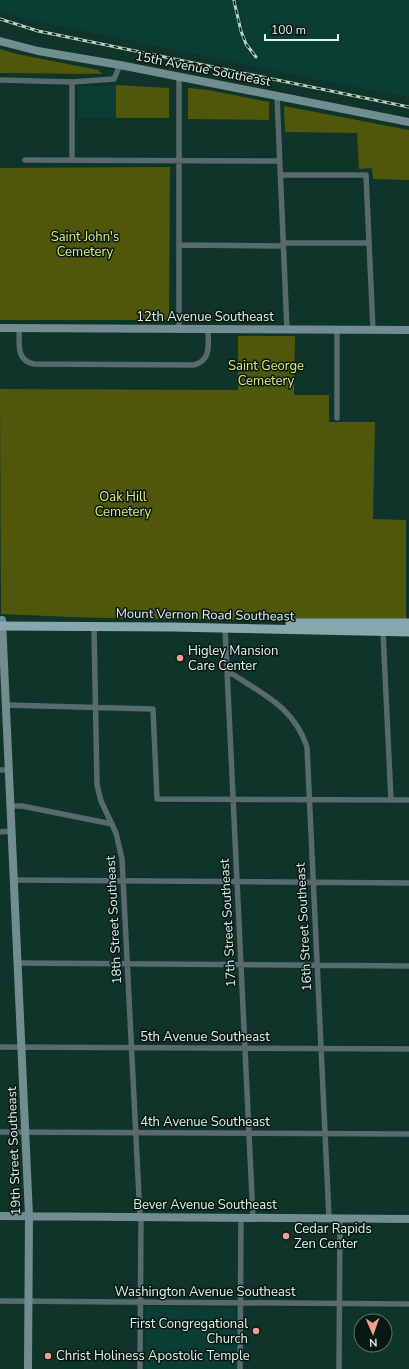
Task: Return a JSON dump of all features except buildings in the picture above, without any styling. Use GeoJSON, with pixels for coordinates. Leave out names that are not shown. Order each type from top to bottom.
{"type":"FeatureCollection","features":[{"type":"Feature","properties":{"kind":"main road"},"geometry":{"type":"LineString","coordinates":[[0,41],[38,51],[120,65]]}},
{"type":"Feature","properties":{"kind":"main road","name":"15th Avenue Southeast"},"geometry":{"type":"LineString","coordinates":[[120,65],[409,122]]}},
{"type":"Feature","properties":{"kind":"main road","name":"12th Avenue Southeast"},"geometry":{"type":"LineString","coordinates":[[0,328],[409,330]]}},
{"type":"Feature","properties":{"kind":"main road","name":"Mount Vernon Road Southeast"},"geometry":{"type":"LineString","coordinates":[[1,623],[409,625]]}},
{"type":"Feature","properties":{"kind":"main road","name":"Mount Vernon Road Southeast"},"geometry":{"type":"LineString","coordinates":[[1,623],[94,627],[225,628],[363,632],[383,632],[409,625]]}},
{"type":"Feature","properties":{"kind":"main road","name":"19th Street Southeast"},"geometry":{"type":"LineString","coordinates":[[1,623],[4,700],[4,770],[10,806],[29,1216],[28,1369]]}},
{"type":"Feature","properties":{"kind":"main road"},"geometry":{"type":"LineString","coordinates":[[363,632],[381,627],[409,625]]}},
{"type":"Feature","properties":{"kind":"main road","name":"Bever Avenue Southeast"},"geometry":{"type":"LineString","coordinates":[[0,1216],[409,1219]]}},
{"type":"Feature","properties":{"kind":"street","name":"15th Avenue Southeast"},"geometry":{"type":"LineString","coordinates":[[0,80],[72,82],[114,79],[120,65]]}},
{"type":"Feature","properties":{"kind":"street"},"geometry":{"type":"LineString","coordinates":[[179,77],[179,329]]}},
{"type":"Feature","properties":{"kind":"street"},"geometry":{"type":"LineString","coordinates":[[72,82],[72,160]]}},
{"type":"Feature","properties":{"kind":"street"},"geometry":{"type":"LineString","coordinates":[[277,96],[287,330]]}},
{"type":"Feature","properties":{"kind":"street"},"geometry":{"type":"LineString","coordinates":[[25,160],[279,161]]}},
{"type":"Feature","properties":{"kind":"street"},"geometry":{"type":"LineString","coordinates":[[280,175],[366,175],[373,330]]}},
{"type":"Feature","properties":{"kind":"street"},"geometry":{"type":"LineString","coordinates":[[179,245],[369,243]]}},
{"type":"Feature","properties":{"kind":"street"},"geometry":{"type":"LineString","coordinates":[[19,328],[20,353],[22,358],[27,362],[34,364],[194,365],[201,363],[206,358],[208,352],[208,329]]}},
{"type":"Feature","properties":{"kind":"street"},"geometry":{"type":"LineString","coordinates":[[337,330],[337,418]]}},
{"type":"Feature","properties":{"kind":"street","name":"18th Street Southeast"},"geometry":{"type":"LineString","coordinates":[[94,627],[97,785],[101,801],[116,833],[122,859],[124,882],[140,1217],[140,1369]]}},
{"type":"Feature","properties":{"kind":"street","name":"17th Street Southeast"},"geometry":{"type":"LineString","coordinates":[[225,628],[253,1218]]}},
{"type":"Feature","properties":{"kind":"street"},"geometry":{"type":"LineString","coordinates":[[383,632],[391,800]]}},
{"type":"Feature","properties":{"kind":"street","name":"16th Street Southeast"},"geometry":{"type":"LineString","coordinates":[[227,672],[279,704],[288,713],[304,739],[307,747],[329,1218]]}},
{"type":"Feature","properties":{"kind":"street"},"geometry":{"type":"LineString","coordinates":[[4,700],[95,707],[153,709],[158,799],[409,800]]}},
{"type":"Feature","properties":{"kind":"street"},"geometry":{"type":"LineString","coordinates":[[10,806],[22,806],[112,824]]}},
{"type":"Feature","properties":{"kind":"street"},"geometry":{"type":"LineString","coordinates":[[0,832],[11,831]]}},
{"type":"Feature","properties":{"kind":"street"},"geometry":{"type":"LineString","coordinates":[[14,880],[409,883]]}},
{"type":"Feature","properties":{"kind":"street"},"geometry":{"type":"LineString","coordinates":[[17,963],[409,966]]}},
{"type":"Feature","properties":{"kind":"street","name":"5th Avenue Southeast"},"geometry":{"type":"LineString","coordinates":[[0,1046],[409,1049]]}},
{"type":"Feature","properties":{"kind":"street","name":"4th Avenue Southeast"},"geometry":{"type":"LineString","coordinates":[[0,1132],[409,1134]]}},
{"type":"Feature","properties":{"kind":"street"},"geometry":{"type":"LineString","coordinates":[[240,1369],[241,1218]]}},
{"type":"Feature","properties":{"kind":"street"},"geometry":{"type":"LineString","coordinates":[[339,1369],[340,1218]]}},
{"type":"Feature","properties":{"kind":"street","name":"Washington Avenue Southeast"},"geometry":{"type":"LineString","coordinates":[[0,1302],[409,1304]]}},
{"type":"Feature","properties":{"kind":"shaded area"},"geometry":{"type":"Polygon","coordinates":[[[0,0],[409,0],[409,97],[21,18],[0,10],[0,0]]]}},
{"type":"Feature","properties":{"kind":"shaded area"},"geometry":{"type":"Polygon","coordinates":[[[116,85],[116,118],[78,118],[78,86],[116,85]]]}},
{"type":"Feature","properties":{"kind":"shaded area"},"geometry":{"type":"Polygon","coordinates":[[[146,1306],[236,1308],[237,1369],[145,1369],[146,1306]]]}},
{"type":"Feature","properties":{"kind":"green space"},"geometry":{"type":"Polygon","coordinates":[[[0,49],[17,54],[98,70],[102,74],[0,73],[0,49]]]}},
{"type":"Feature","properties":{"kind":"green space"},"geometry":{"type":"Polygon","coordinates":[[[116,85],[169,88],[169,118],[116,118],[116,85]]]}},
{"type":"Feature","properties":{"kind":"green space"},"geometry":{"type":"Polygon","coordinates":[[[188,88],[209,90],[269,102],[269,120],[188,119],[188,88]]]}},
{"type":"Feature","properties":{"kind":"green space"},"geometry":{"type":"Polygon","coordinates":[[[284,106],[409,130],[409,180],[373,179],[372,168],[359,169],[357,133],[285,132],[284,106]]]}},
{"type":"Feature","properties":{"kind":"green space","name":"Saint John's Cemetery"},"geometry":{"type":"Polygon","coordinates":[[[170,167],[169,320],[0,320],[0,168],[170,167]]]}},
{"type":"Feature","properties":{"kind":"green space","name":"Oak Hill Cemetery"},"geometry":{"type":"Polygon","coordinates":[[[238,336],[295,336],[294,395],[329,395],[329,422],[375,422],[373,519],[406,520],[406,619],[204,620],[1,614],[0,389],[238,390],[238,336]]]}},
{"type":"Feature","properties":{"kind":"railway"},"geometry":{"type":"LineString","coordinates":[[234,1],[241,31],[246,44],[256,57]]}},
{"type":"Feature","properties":{"kind":"railway"},"geometry":{"type":"LineString","coordinates":[[0,19],[38,31],[409,107]]}},
{"type":"Feature","properties":{"kind":"place","name":"Higley Mansion Care Center"},"geometry":{"type":"Point","coordinates":[180,658]}},
{"type":"Feature","properties":{"kind":"place","name":"Cedar Rapids Zen Center"},"geometry":{"type":"Point","coordinates":[286,1236]}},
{"type":"Feature","properties":{"kind":"place","name":"First Congregational Church"},"geometry":{"type":"Point","coordinates":[256,1331]}},
{"type":"Feature","properties":{"kind":"place","name":"Christ Holiness Apostolic Temple"},"geometry":{"type":"Point","coordinates":[48,1356]}},
{"type":"Feature","properties":{"kind":"park label","name":"Saint George Cemetery"},"geometry":{"type":"Point","coordinates":[266,374]}}]}
